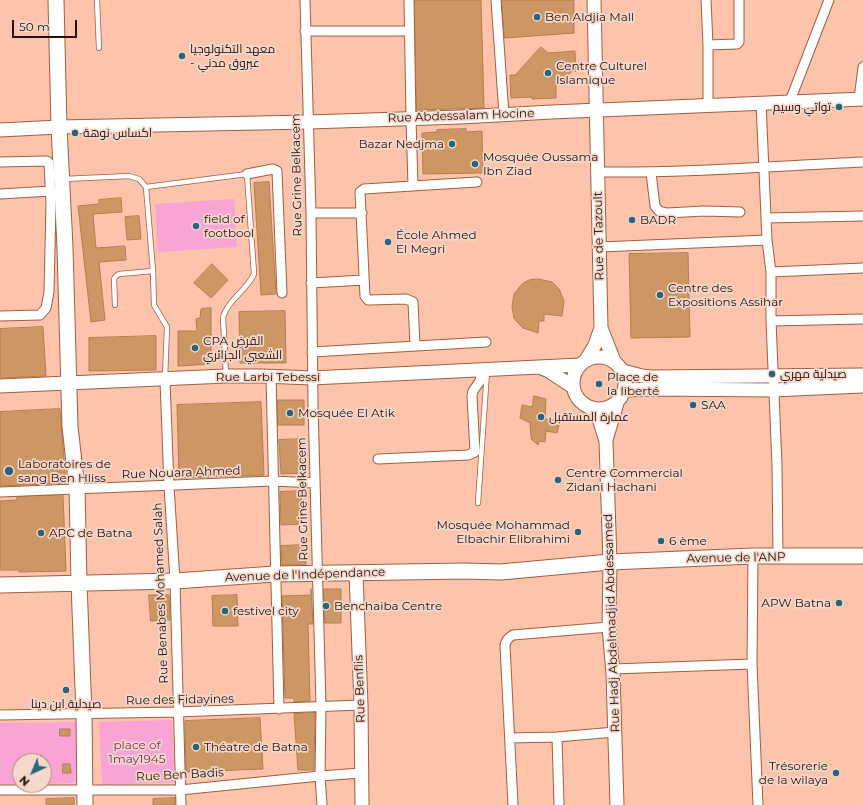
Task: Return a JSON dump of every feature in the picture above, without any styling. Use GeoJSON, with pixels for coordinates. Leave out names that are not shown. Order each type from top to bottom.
{"type":"FeatureCollection","features":[{"type":"Feature","properties":{"kind":"main road"},"geometry":{"type":"LineString","coordinates":[[56,0],[59,127],[70,382],[70,427],[77,488],[85,798]]}},
{"type":"Feature","properties":{"kind":"main road","name":"Rue de Tazoult"},"geometry":{"type":"LineString","coordinates":[[583,362],[595,345],[601,328],[594,0]]}},
{"type":"Feature","properties":{"kind":"main road","name":"Rue Abdessalam Hocine"},"geometry":{"type":"LineString","coordinates":[[0,130],[59,127],[411,119],[861,99]]}},
{"type":"Feature","properties":{"kind":"main road","name":"Rue de Tazoult"},"geometry":{"type":"LineString","coordinates":[[601,328],[614,361]]}},
{"type":"Feature","properties":{"kind":"main road"},"geometry":{"type":"LineString","coordinates":[[593,358],[607,358],[614,361],[623,371],[626,380],[625,390],[622,397],[617,403],[610,407],[596,409],[588,407],[581,402],[576,395],[573,387],[574,375],[583,362],[593,358]]}},
{"type":"Feature","properties":{"kind":"main road","name":"Rue Larbi Tebessi"},"geometry":{"type":"LineString","coordinates":[[0,386],[70,382],[165,380],[226,376],[312,378],[536,366],[583,362]]}},
{"type":"Feature","properties":{"kind":"main road","name":"Rue Larbi Tebessi"},"geometry":{"type":"LineString","coordinates":[[536,366],[549,371],[573,387]]}},
{"type":"Feature","properties":{"kind":"main road"},"geometry":{"type":"LineString","coordinates":[[623,371],[651,377],[863,375]]}},
{"type":"Feature","properties":{"kind":"main road"},"geometry":{"type":"LineString","coordinates":[[625,390],[772,390],[863,386]]}},
{"type":"Feature","properties":{"kind":"main road","name":"Rue Hadj Abdelmadjid Abdessamed"},"geometry":{"type":"LineString","coordinates":[[606,442],[617,403]]}},
{"type":"Feature","properties":{"kind":"main road","name":"Rue Hadj Abdelmadjid Abdessamed"},"geometry":{"type":"LineString","coordinates":[[596,409],[606,442],[610,562],[609,627],[613,669],[618,805]]}},
{"type":"Feature","properties":{"kind":"main road","name":"Avenue de l'ANP"},"geometry":{"type":"LineString","coordinates":[[610,562],[753,556],[863,556]]}},
{"type":"Feature","properties":{"kind":"main road","name":"Avenue de l'Indépendance"},"geometry":{"type":"LineString","coordinates":[[0,585],[175,581],[275,574],[464,571],[501,572],[610,562]]}},
{"type":"Feature","properties":{"kind":"main road","name":"Rue Benflis"},"geometry":{"type":"LineString","coordinates":[[356,573],[361,705],[362,805]]}},
{"type":"Feature","properties":{"kind":"street","name":"Rue Grine Belkacem"},"geometry":{"type":"LineString","coordinates":[[305,0],[311,213],[312,378],[316,483],[321,707],[320,776],[322,805]]}},
{"type":"Feature","properties":{"kind":"street"},"geometry":{"type":"LineString","coordinates":[[409,0],[411,119],[414,185]]}},
{"type":"Feature","properties":{"kind":"street"},"geometry":{"type":"LineString","coordinates":[[496,0],[504,115]]}},
{"type":"Feature","properties":{"kind":"street"},"geometry":{"type":"LineString","coordinates":[[706,0],[708,105]]}},
{"type":"Feature","properties":{"kind":"street"},"geometry":{"type":"LineString","coordinates":[[708,45],[737,44],[739,42],[740,0]]}},
{"type":"Feature","properties":{"kind":"street"},"geometry":{"type":"LineString","coordinates":[[790,101],[829,0]]}},
{"type":"Feature","properties":{"kind":"street"},"geometry":{"type":"LineString","coordinates":[[305,31],[409,31]]}},
{"type":"Feature","properties":{"kind":"street"},"geometry":{"type":"LineString","coordinates":[[861,99],[863,67]]}},
{"type":"Feature","properties":{"kind":"street"},"geometry":{"type":"LineString","coordinates":[[762,103],[766,240],[771,272],[770,321],[772,390],[777,465],[778,556]]}},
{"type":"Feature","properties":{"kind":"street"},"geometry":{"type":"LineString","coordinates":[[0,162],[47,161],[49,163],[51,191],[49,292],[46,308],[40,315],[0,316]]}},
{"type":"Feature","properties":{"kind":"street"},"geometry":{"type":"LineString","coordinates":[[598,172],[651,173],[863,162]]}},
{"type":"Feature","properties":{"kind":"street"},"geometry":{"type":"LineString","coordinates":[[247,174],[273,169],[277,171],[282,293]]}},
{"type":"Feature","properties":{"kind":"street"},"geometry":{"type":"LineString","coordinates":[[651,173],[655,206],[659,211],[740,212]]}},
{"type":"Feature","properties":{"kind":"street"},"geometry":{"type":"LineString","coordinates":[[415,346],[413,302],[406,298],[367,300],[365,296],[360,194],[362,189],[477,182]]}},
{"type":"Feature","properties":{"kind":"street"},"geometry":{"type":"LineString","coordinates":[[0,194],[51,191]]}},
{"type":"Feature","properties":{"kind":"street"},"geometry":{"type":"LineString","coordinates":[[311,213],[362,213]]}},
{"type":"Feature","properties":{"kind":"street"},"geometry":{"type":"LineString","coordinates":[[766,218],[863,216]]}},
{"type":"Feature","properties":{"kind":"street"},"geometry":{"type":"LineString","coordinates":[[600,247],[766,240]]}},
{"type":"Feature","properties":{"kind":"street"},"geometry":{"type":"LineString","coordinates":[[771,272],[863,268]]}},
{"type":"Feature","properties":{"kind":"street"},"geometry":{"type":"LineString","coordinates":[[311,283],[364,280]]}},
{"type":"Feature","properties":{"kind":"street"},"geometry":{"type":"LineString","coordinates":[[770,321],[863,319]]}},
{"type":"Feature","properties":{"kind":"street"},"geometry":{"type":"LineString","coordinates":[[312,352],[486,342]]}},
{"type":"Feature","properties":{"kind":"street"},"geometry":{"type":"LineString","coordinates":[[378,460],[468,455],[475,452],[472,396],[485,369]]}},
{"type":"Feature","properties":{"kind":"street"},"geometry":{"type":"LineString","coordinates":[[271,376],[279,709]]}},
{"type":"Feature","properties":{"kind":"street","name":"Rue Benabes Mohamed Salah"},"geometry":{"type":"LineString","coordinates":[[165,380],[169,486],[175,581],[181,805]]}},
{"type":"Feature","properties":{"kind":"street","name":"Rue Nouara Ahmed"},"geometry":{"type":"LineString","coordinates":[[0,492],[273,481],[316,483]]}},
{"type":"Feature","properties":{"kind":"street"},"geometry":{"type":"LineString","coordinates":[[753,556],[752,664],[758,805]]}},
{"type":"Feature","properties":{"kind":"street"},"geometry":{"type":"LineString","coordinates":[[513,805],[505,646],[507,639],[513,635],[609,627]]}},
{"type":"Feature","properties":{"kind":"street"},"geometry":{"type":"LineString","coordinates":[[613,669],[752,664]]}},
{"type":"Feature","properties":{"kind":"street","name":"Rue des Fidayines"},"geometry":{"type":"LineString","coordinates":[[0,715],[178,712],[361,705]]}},
{"type":"Feature","properties":{"kind":"street"},"geometry":{"type":"LineString","coordinates":[[510,738],[557,737],[615,732]]}},
{"type":"Feature","properties":{"kind":"street"},"geometry":{"type":"LineString","coordinates":[[557,737],[559,805]]}},
{"type":"Feature","properties":{"kind":"street","name":"Rue Ben Badis"},"geometry":{"type":"LineString","coordinates":[[0,790],[85,798],[362,773]]}},
{"type":"Feature","properties":{"kind":"lane"},"geometry":{"type":"LineString","coordinates":[[97,0],[99,48]]}},
{"type":"Feature","properties":{"kind":"lane"},"geometry":{"type":"LineString","coordinates":[[146,187],[247,174],[254,274],[226,310],[223,317],[226,376]]}},
{"type":"Feature","properties":{"kind":"lane"},"geometry":{"type":"LineString","coordinates":[[62,179],[129,176],[138,179],[146,187],[153,271],[154,305],[167,327],[165,380]]}},
{"type":"Feature","properties":{"kind":"lane"},"geometry":{"type":"LineString","coordinates":[[115,305],[114,279],[116,276],[119,274],[153,271]]}},
{"type":"Feature","properties":{"kind":"lane"},"geometry":{"type":"LineString","coordinates":[[478,503],[485,369]]}},
{"type":"Feature","properties":{"kind":"green space","name":"field of footbool"},"geometry":{"type":"Polygon","coordinates":[[[234,199],[237,247],[158,252],[155,204],[234,199]]]}},
{"type":"Feature","properties":{"kind":"green space","name":"place of 1may1945"},"geometry":{"type":"Polygon","coordinates":[[[172,720],[175,782],[102,785],[99,722],[172,720]]]}},
{"type":"Feature","properties":{"kind":"green space","name":"place of 1may1945"},"geometry":{"type":"Polygon","coordinates":[[[80,722],[81,783],[52,784],[52,753],[12,753],[12,784],[0,784],[0,723],[80,722]]]}},
{"type":"Feature","properties":{"kind":"building"},"geometry":{"type":"Polygon","coordinates":[[[415,0],[481,0],[484,108],[417,110],[415,0]]]}},
{"type":"Feature","properties":{"kind":"building","name":"Ben Aldjia Mall"},"geometry":{"type":"Polygon","coordinates":[[[502,0],[574,0],[574,33],[505,38],[502,0]]]}},
{"type":"Feature","properties":{"kind":"building","name":"Centre Culturel Islamique"},"geometry":{"type":"Polygon","coordinates":[[[541,47],[548,53],[575,51],[576,71],[571,72],[556,87],[556,98],[511,98],[510,75],[515,75],[541,47]]]}},
{"type":"Feature","properties":{"kind":"building","name":"Bazar Nedjma"},"geometry":{"type":"Polygon","coordinates":[[[466,129],[466,132],[482,131],[483,173],[423,174],[422,133],[437,132],[437,130],[466,129]]]}},
{"type":"Feature","properties":{"kind":"building"},"geometry":{"type":"Polygon","coordinates":[[[269,182],[276,294],[261,295],[254,183],[269,182]]]}},
{"type":"Feature","properties":{"kind":"building"},"geometry":{"type":"Polygon","coordinates":[[[121,198],[122,212],[93,214],[96,248],[125,246],[126,260],[99,262],[105,320],[91,322],[78,206],[99,204],[99,200],[121,198]]]}},
{"type":"Feature","properties":{"kind":"building"},"geometry":{"type":"Polygon","coordinates":[[[139,216],[141,239],[127,240],[125,217],[139,216]]]}},
{"type":"Feature","properties":{"kind":"building","name":"Centre des Expositions Assihar"},"geometry":{"type":"Polygon","coordinates":[[[688,253],[690,337],[631,338],[629,254],[688,253]]]}},
{"type":"Feature","properties":{"kind":"building"},"geometry":{"type":"Polygon","coordinates":[[[212,264],[228,280],[211,298],[194,283],[212,264]]]}},
{"type":"Feature","properties":{"kind":"building"},"geometry":{"type":"Polygon","coordinates":[[[538,279],[552,282],[559,289],[564,301],[562,316],[544,314],[544,321],[539,321],[538,333],[523,328],[517,322],[514,318],[512,307],[514,294],[522,284],[529,280],[538,279]]]}},
{"type":"Feature","properties":{"kind":"building","name":"CPA القرض الشعبي الجزائري"},"geometry":{"type":"Polygon","coordinates":[[[211,308],[211,364],[178,366],[178,331],[197,331],[196,319],[200,318],[201,309],[211,308]]]}},
{"type":"Feature","properties":{"kind":"building"},"geometry":{"type":"Polygon","coordinates":[[[285,311],[286,363],[240,363],[239,312],[285,311]]]}},
{"type":"Feature","properties":{"kind":"building"},"geometry":{"type":"Polygon","coordinates":[[[43,327],[46,376],[0,378],[0,329],[43,327]]]}},
{"type":"Feature","properties":{"kind":"building"},"geometry":{"type":"Polygon","coordinates":[[[156,336],[156,370],[89,371],[89,338],[156,336]]]}},
{"type":"Feature","properties":{"kind":"building"},"geometry":{"type":"Polygon","coordinates":[[[534,396],[546,399],[545,419],[560,421],[557,433],[546,431],[545,442],[539,441],[538,445],[532,440],[530,423],[520,418],[522,405],[532,407],[534,396]]]}},
{"type":"Feature","properties":{"kind":"building","name":"Mosquée El Atik"},"geometry":{"type":"Polygon","coordinates":[[[278,400],[304,400],[304,425],[278,425],[278,400]]]}},
{"type":"Feature","properties":{"kind":"building"},"geometry":{"type":"Polygon","coordinates":[[[261,402],[264,475],[179,478],[177,405],[261,402]]]}},
{"type":"Feature","properties":{"kind":"building"},"geometry":{"type":"Polygon","coordinates":[[[60,409],[66,483],[0,486],[0,412],[60,409]]]}},
{"type":"Feature","properties":{"kind":"building"},"geometry":{"type":"Polygon","coordinates":[[[302,439],[303,473],[281,474],[279,440],[302,439]]]}},
{"type":"Feature","properties":{"kind":"building"},"geometry":{"type":"Polygon","coordinates":[[[301,491],[303,524],[281,525],[280,492],[301,491]]]}},
{"type":"Feature","properties":{"kind":"building","name":"APC de Batna"},"geometry":{"type":"Polygon","coordinates":[[[63,495],[66,571],[19,572],[19,570],[0,570],[0,501],[17,500],[17,497],[63,495]]]}},
{"type":"Feature","properties":{"kind":"building"},"geometry":{"type":"Polygon","coordinates":[[[305,545],[306,565],[282,565],[281,546],[305,545]]]}},
{"type":"Feature","properties":{"kind":"building"},"geometry":{"type":"Polygon","coordinates":[[[311,589],[313,624],[308,624],[310,701],[294,702],[294,698],[285,698],[282,596],[311,595],[311,589]]]}},
{"type":"Feature","properties":{"kind":"building"},"geometry":{"type":"Polygon","coordinates":[[[324,589],[341,589],[341,623],[325,623],[324,589]]]}},
{"type":"Feature","properties":{"kind":"building"},"geometry":{"type":"Polygon","coordinates":[[[149,595],[169,595],[170,620],[151,621],[149,595]]]}},
{"type":"Feature","properties":{"kind":"building","name":"festivel city"},"geometry":{"type":"Polygon","coordinates":[[[237,595],[238,626],[213,626],[212,596],[237,595]]]}},
{"type":"Feature","properties":{"kind":"building"},"geometry":{"type":"Polygon","coordinates":[[[315,713],[314,770],[298,770],[294,714],[315,713]]]}},
{"type":"Feature","properties":{"kind":"building"},"geometry":{"type":"Polygon","coordinates":[[[260,718],[263,769],[186,772],[185,721],[260,718]]]}},
{"type":"Feature","properties":{"kind":"building"},"geometry":{"type":"Polygon","coordinates":[[[60,729],[70,729],[70,736],[60,736],[60,729]]]}},
{"type":"Feature","properties":{"kind":"building"},"geometry":{"type":"Polygon","coordinates":[[[63,764],[70,764],[71,773],[63,773],[63,764]]]}},
{"type":"Feature","properties":{"kind":"building"},"geometry":{"type":"Polygon","coordinates":[[[74,798],[74,805],[46,805],[46,799],[74,798]]]}},
{"type":"Feature","properties":{"kind":"building"},"geometry":{"type":"Polygon","coordinates":[[[175,798],[175,805],[153,805],[153,799],[175,798]]]}},
{"type":"Feature","properties":{"kind":"place","name":"Ben Aldjia Mall"},"geometry":{"type":"Point","coordinates":[537,17]}},
{"type":"Feature","properties":{"kind":"place","name":"معهد التكنولوجيا - عبروق مدني"},"geometry":{"type":"Point","coordinates":[182,56]}},
{"type":"Feature","properties":{"kind":"place","name":"Centre Culturel Islamique"},"geometry":{"type":"Point","coordinates":[548,73]}},
{"type":"Feature","properties":{"kind":"place","name":"تواتي وسيم"},"geometry":{"type":"Point","coordinates":[839,107]}},
{"type":"Feature","properties":{"kind":"place","name":"اكساس نوهة"},"geometry":{"type":"Point","coordinates":[75,133]}},
{"type":"Feature","properties":{"kind":"place","name":"Bazar Nedjma"},"geometry":{"type":"Point","coordinates":[452,144]}},
{"type":"Feature","properties":{"kind":"place","name":"Mosquée Oussama Ibn Ziad"},"geometry":{"type":"Point","coordinates":[475,164]}},
{"type":"Feature","properties":{"kind":"place","name":"BADR"},"geometry":{"type":"Point","coordinates":[632,220]}},
{"type":"Feature","properties":{"kind":"place","name":"field of footbool"},"geometry":{"type":"Point","coordinates":[196,226]}},
{"type":"Feature","properties":{"kind":"place","name":"École Ahmed El Megri"},"geometry":{"type":"Point","coordinates":[388,242]}},
{"type":"Feature","properties":{"kind":"place","name":"Centre des Expositions Assihar"},"geometry":{"type":"Point","coordinates":[660,295]}},
{"type":"Feature","properties":{"kind":"place","name":"CPA القرض الشعبي الجزائري"},"geometry":{"type":"Point","coordinates":[195,348]}},
{"type":"Feature","properties":{"kind":"place","name":"صيدلية مهري"},"geometry":{"type":"Point","coordinates":[772,374]}},
{"type":"Feature","properties":{"kind":"place","name":"Place de la liberté"},"geometry":{"type":"Point","coordinates":[599,384]}},
{"type":"Feature","properties":{"kind":"place","name":"SAA"},"geometry":{"type":"Point","coordinates":[693,405]}},
{"type":"Feature","properties":{"kind":"place","name":"Mosquée El Atik"},"geometry":{"type":"Point","coordinates":[290,413]}},
{"type":"Feature","properties":{"kind":"place","name":"عمارة المستقبل"},"geometry":{"type":"Point","coordinates":[541,417]}},
{"type":"Feature","properties":{"kind":"place","name":"Laboratoires de sang Ben Hliss"},"geometry":{"type":"Point","coordinates":[9,471]}},
{"type":"Feature","properties":{"kind":"place","name":"Centre Commercial Zidani Hachani"},"geometry":{"type":"Point","coordinates":[558,480]}},
{"type":"Feature","properties":{"kind":"place","name":"Mosquée Mohammad Elbachir Elibrahimi"},"geometry":{"type":"Point","coordinates":[578,532]}},
{"type":"Feature","properties":{"kind":"place","name":"APC de Batna"},"geometry":{"type":"Point","coordinates":[41,533]}},
{"type":"Feature","properties":{"kind":"place","name":"6 ème"},"geometry":{"type":"Point","coordinates":[661,541]}},
{"type":"Feature","properties":{"kind":"place","name":"APW Batna"},"geometry":{"type":"Point","coordinates":[839,603]}},
{"type":"Feature","properties":{"kind":"place","name":"Benchaiba Centre"},"geometry":{"type":"Point","coordinates":[326,606]}},
{"type":"Feature","properties":{"kind":"place","name":"festivel city"},"geometry":{"type":"Point","coordinates":[225,611]}},
{"type":"Feature","properties":{"kind":"place","name":"صيدلية ابن دينا"},"geometry":{"type":"Point","coordinates":[66,690]}},
{"type":"Feature","properties":{"kind":"place","name":"Théatre de Batna"},"geometry":{"type":"Point","coordinates":[196,747]}},
{"type":"Feature","properties":{"kind":"place","name":"Trésorerie de la wilaya"},"geometry":{"type":"Point","coordinates":[836,773]}}]}
